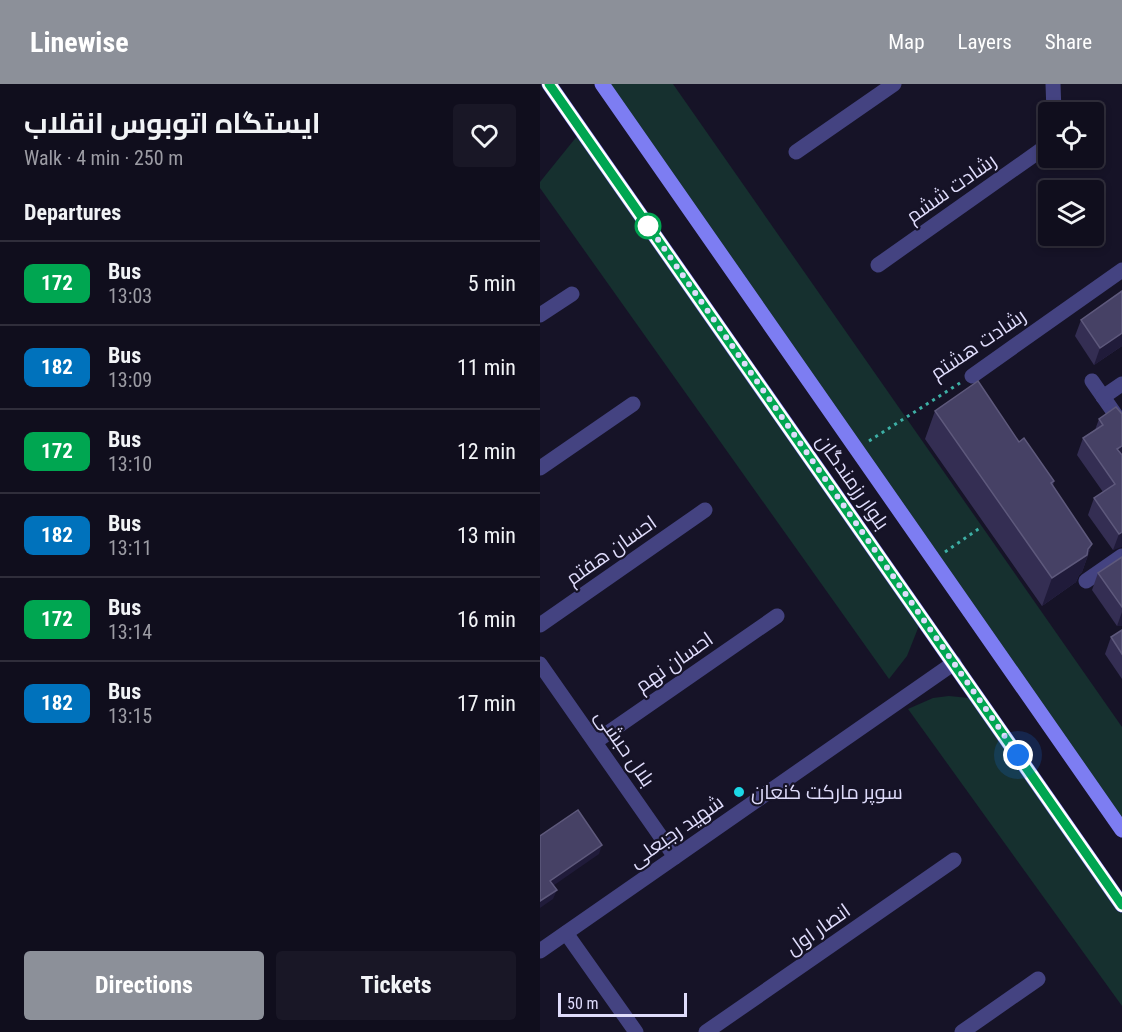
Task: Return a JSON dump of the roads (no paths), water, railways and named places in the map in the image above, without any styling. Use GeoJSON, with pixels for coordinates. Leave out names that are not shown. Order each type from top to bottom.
{"type":"FeatureCollection","features":[{"type":"Feature","properties":{"kind":"main road","name":"بلوار رزمندگان"},"geometry":{"type":"LineString","coordinates":[[549,84],[1122,905]]}},
{"type":"Feature","properties":{"kind":"main road","name":"بلوار رزمندگان"},"geometry":{"type":"LineString","coordinates":[[602,84],[1122,830]]}},
{"type":"Feature","properties":{"kind":"street"},"geometry":{"type":"LineString","coordinates":[[796,152],[894,84]]}},
{"type":"Feature","properties":{"kind":"street"},"geometry":{"type":"LineString","coordinates":[[1053,84],[1054,102]]}},
{"type":"Feature","properties":{"kind":"street","name":"رشادت ششم"},"geometry":{"type":"LineString","coordinates":[[878,265],[1038,152]]}},
{"type":"Feature","properties":{"kind":"street","name":"رشادت هشتم"},"geometry":{"type":"LineString","coordinates":[[972,376],[1122,270]]}},
{"type":"Feature","properties":{"kind":"street"},"geometry":{"type":"LineString","coordinates":[[540,315],[572,294]]}},
{"type":"Feature","properties":{"kind":"street"},"geometry":{"type":"LineString","coordinates":[[1092,381],[1122,424]]}},
{"type":"Feature","properties":{"kind":"street"},"geometry":{"type":"LineString","coordinates":[[1103,397],[1122,384]]}},
{"type":"Feature","properties":{"kind":"street"},"geometry":{"type":"LineString","coordinates":[[540,468],[633,404]]}},
{"type":"Feature","properties":{"kind":"street","name":"احسان هفتم"},"geometry":{"type":"LineString","coordinates":[[540,625],[705,510]]}},
{"type":"Feature","properties":{"kind":"street"},"geometry":{"type":"LineString","coordinates":[[1086,581],[1122,556]]}},
{"type":"Feature","properties":{"kind":"street","name":"احسان نهم"},"geometry":{"type":"LineString","coordinates":[[595,742],[777,616]]}},
{"type":"Feature","properties":{"kind":"street","name":"شهید رجبعلی"},"geometry":{"type":"LineString","coordinates":[[540,951],[954,663]]}},
{"type":"Feature","properties":{"kind":"street","name":"بلال حبشی"},"geometry":{"type":"LineString","coordinates":[[540,664],[675,857]]}},
{"type":"Feature","properties":{"kind":"street","name":"انصار اول"},"geometry":{"type":"LineString","coordinates":[[706,1032],[954,860]]}},
{"type":"Feature","properties":{"kind":"street"},"geometry":{"type":"LineString","coordinates":[[567,933],[636,1032]]}},
{"type":"Feature","properties":{"kind":"street"},"geometry":{"type":"LineString","coordinates":[[962,1032],[1038,979]]}},
{"type":"Feature","properties":{"kind":"place","name":"سوپر مارکت کنعان"},"geometry":{"type":"Point","coordinates":[739,792]}}]}
